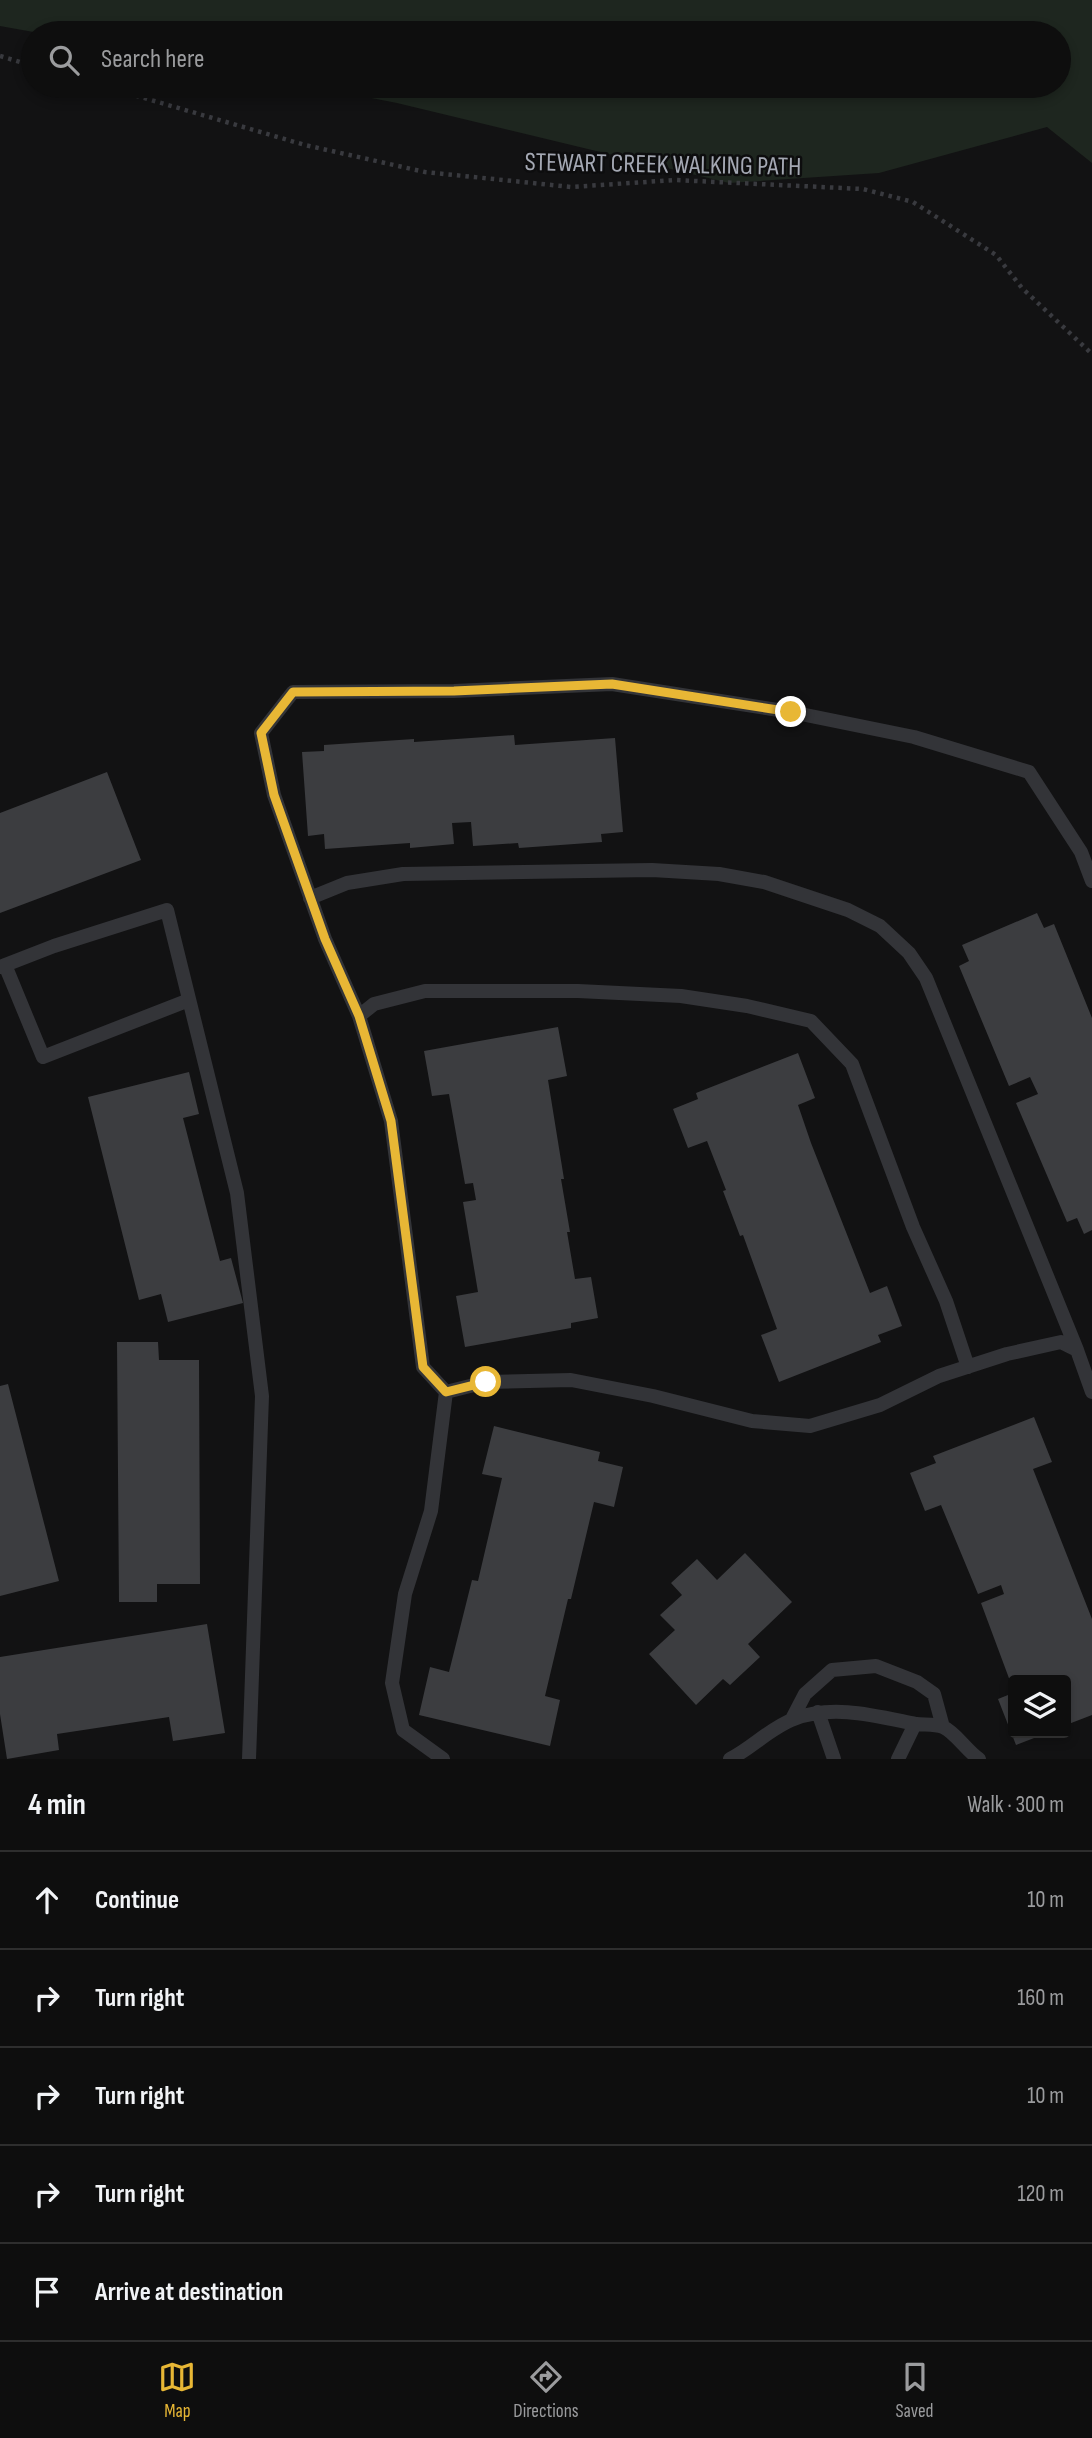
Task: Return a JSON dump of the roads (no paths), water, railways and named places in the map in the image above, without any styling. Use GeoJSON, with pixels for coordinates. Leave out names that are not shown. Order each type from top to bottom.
{"type":"FeatureCollection","features":[{"type":"Feature","properties":{"kind":"lane"},"geometry":{"type":"LineString","coordinates":[[443,1759],[402,1730],[392,1684],[405,1594],[431,1511],[446,1392],[423,1367],[391,1121],[359,1016],[325,939],[274,795],[261,733],[293,692],[454,691],[612,684],[791,712],[914,737],[1029,772],[1081,852],[1092,881]]}},
{"type":"Feature","properties":{"kind":"lane"},"geometry":{"type":"LineString","coordinates":[[310,898],[347,883],[403,874],[652,870],[719,874],[764,882],[848,909],[880,926],[909,953],[926,978],[1092,1392]]}},
{"type":"Feature","properties":{"kind":"lane"},"geometry":{"type":"LineString","coordinates":[[189,1000],[43,1057],[3,966],[54,946],[167,910],[237,1193],[262,1395],[249,1759]]}},
{"type":"Feature","properties":{"kind":"lane"},"geometry":{"type":"LineString","coordinates":[[359,1016],[374,1004],[425,991],[578,991],[681,996],[747,1006],[811,1021],[852,1063],[913,1227],[946,1301],[968,1367]]}},
{"type":"Feature","properties":{"kind":"lane"},"geometry":{"type":"LineString","coordinates":[[446,1392],[486,1382],[571,1380],[653,1396],[752,1421],[810,1426],[880,1405],[939,1376],[1007,1354],[1060,1342],[1077,1350]]}},
{"type":"Feature","properties":{"kind":"lane"},"geometry":{"type":"LineString","coordinates":[[792,1719],[805,1693],[832,1670],[876,1666],[917,1682],[934,1694],[943,1727],[979,1759]]}},
{"type":"Feature","properties":{"kind":"lane"},"geometry":{"type":"LineString","coordinates":[[818,1712],[835,1759]]}},
{"type":"Feature","properties":{"kind":"lane"},"geometry":{"type":"LineString","coordinates":[[730,1759],[747,1751],[792,1719],[818,1712],[871,1714],[943,1727]]}},
{"type":"Feature","properties":{"kind":"lane"},"geometry":{"type":"LineString","coordinates":[[898,1759],[915,1724]]}}]}
